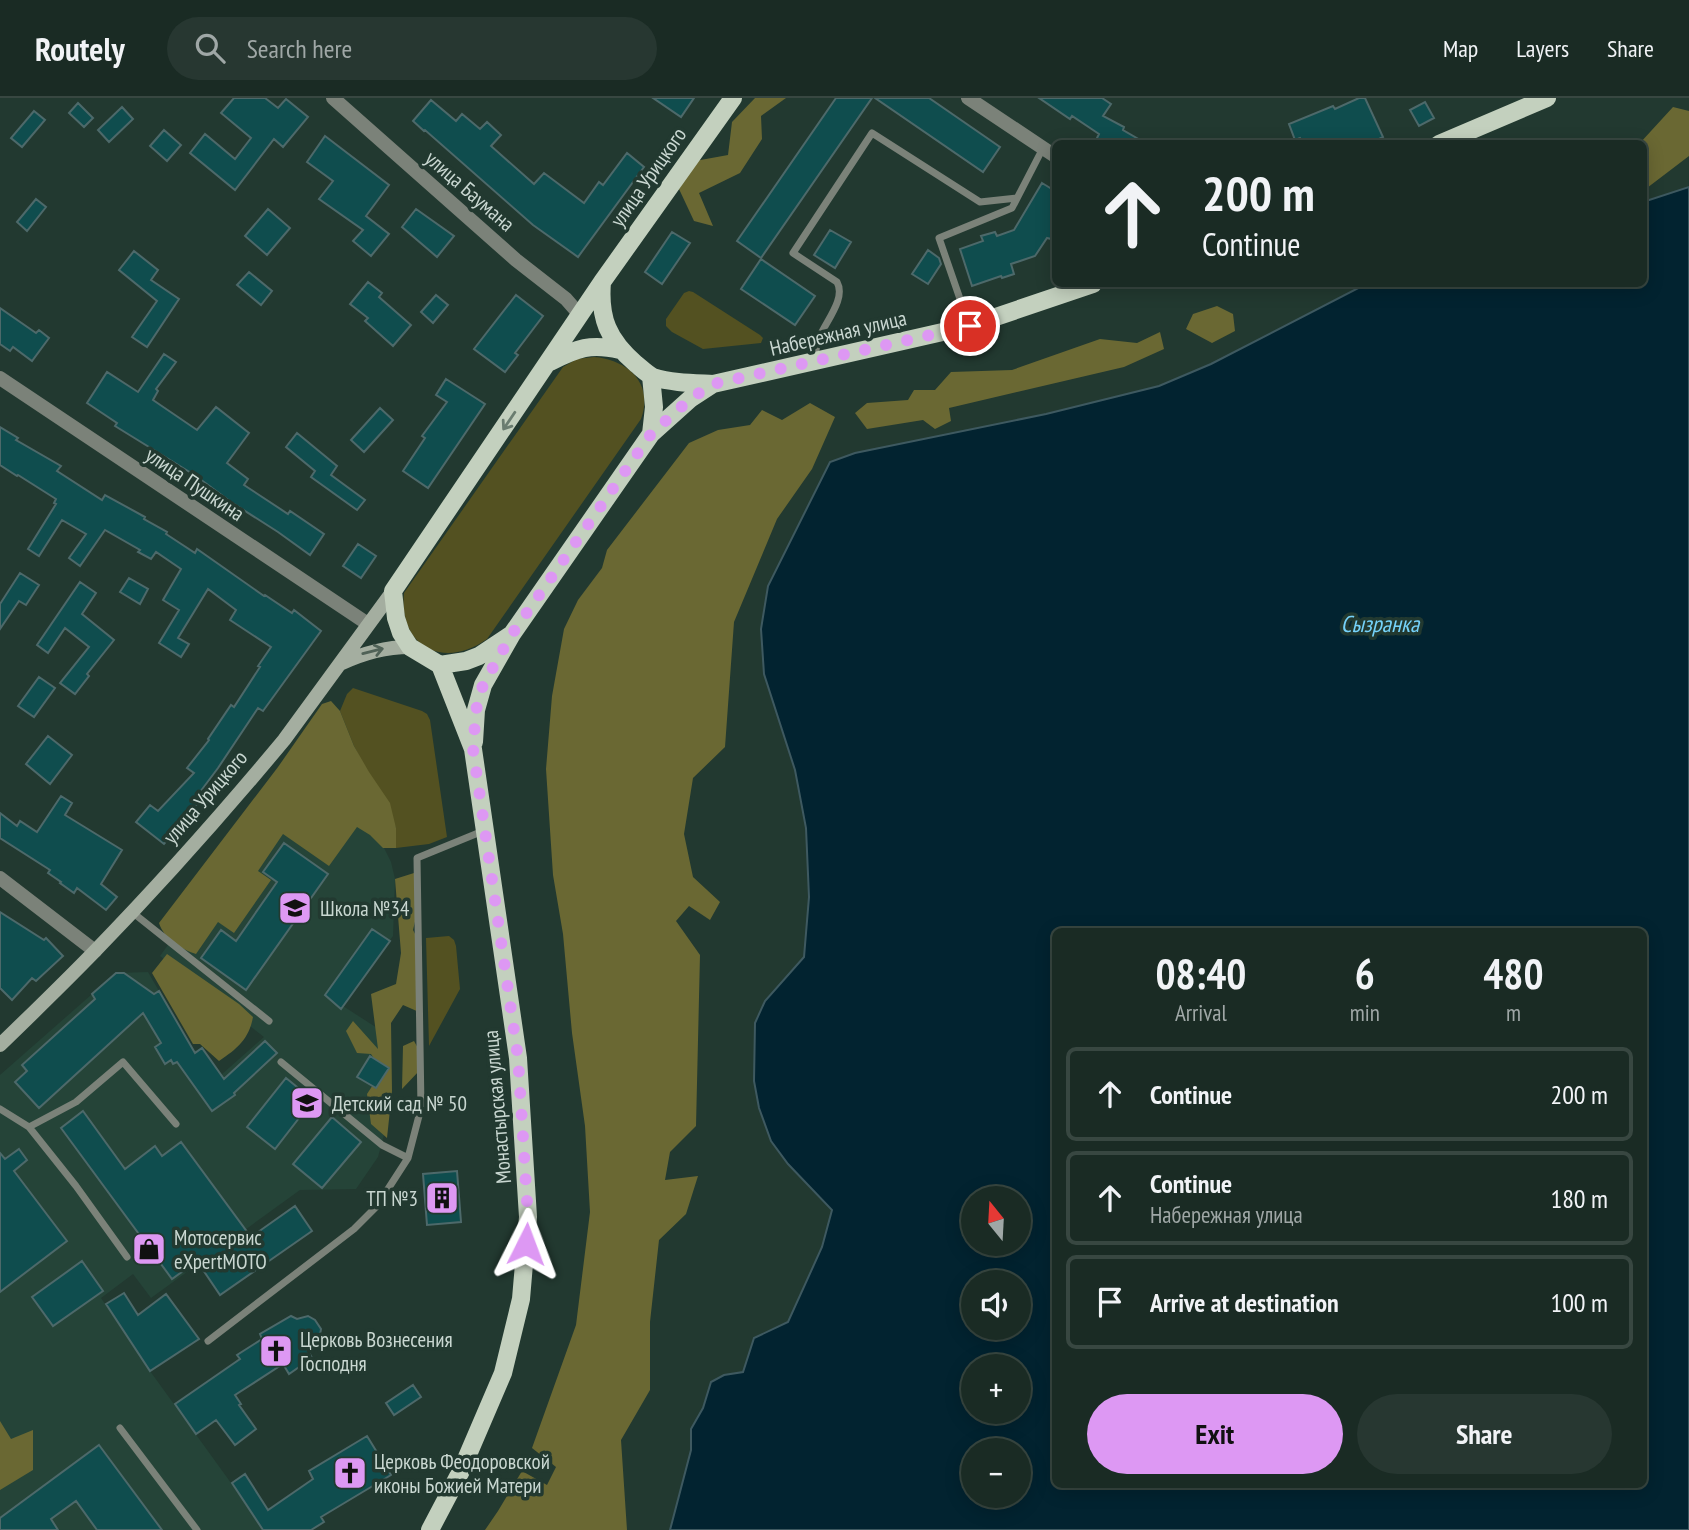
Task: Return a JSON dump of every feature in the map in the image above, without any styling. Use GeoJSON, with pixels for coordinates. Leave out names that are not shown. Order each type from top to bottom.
{"type":"FeatureCollection","features":[{"type":"Feature","properties":{"kind":"main road","name":"улица Урицкого"},"geometry":{"type":"LineString","coordinates":[[547,364],[601,282],[733,98]]}},
{"type":"Feature","properties":{"kind":"main road"},"geometry":{"type":"LineString","coordinates":[[1449,140],[1548,98]]}},
{"type":"Feature","properties":{"kind":"main road"},"geometry":{"type":"LineString","coordinates":[[601,282],[604,317],[620,351]]}},
{"type":"Feature","properties":{"kind":"main road","name":"Набережная улица"},"geometry":{"type":"LineString","coordinates":[[713,384],[970,326],[1084,287]]}},
{"type":"Feature","properties":{"kind":"main road"},"geometry":{"type":"LineString","coordinates":[[473,749],[440,665],[410,647],[401,633],[396,618],[393,591],[547,364],[565,354],[603,346],[620,351],[651,376],[674,382],[713,384]]}},
{"type":"Feature","properties":{"kind":"main road"},"geometry":{"type":"LineString","coordinates":[[651,376],[654,407],[651,434]]}},
{"type":"Feature","properties":{"kind":"main road"},"geometry":{"type":"LineString","coordinates":[[473,749],[476,710],[483,685],[512,634],[651,434],[690,399],[713,384]]}},
{"type":"Feature","properties":{"kind":"main road","name":"улица Урицкого"},"geometry":{"type":"LineString","coordinates":[[0,1045],[170,872],[285,740],[393,591]]}},
{"type":"Feature","properties":{"kind":"main road"},"geometry":{"type":"LineString","coordinates":[[440,665],[479,656],[512,634]]}},
{"type":"Feature","properties":{"kind":"main road"},"geometry":{"type":"LineString","coordinates":[[339,664],[377,650],[410,647]]}},
{"type":"Feature","properties":{"kind":"main road","name":"Монастырская улица"},"geometry":{"type":"LineString","coordinates":[[430,1530],[461,1471],[503,1373],[521,1298],[528,1217],[518,1058],[473,749]]}},
{"type":"Feature","properties":{"kind":"street","name":"улица Баумана"},"geometry":{"type":"LineString","coordinates":[[333,98],[516,260],[566,299],[580,315]]}},
{"type":"Feature","properties":{"kind":"street"},"geometry":{"type":"LineString","coordinates":[[968,98],[1049,152]]}},
{"type":"Feature","properties":{"kind":"street","name":"улица Пушкина"},"geometry":{"type":"LineString","coordinates":[[0,378],[368,624]]}},
{"type":"Feature","properties":{"kind":"street"},"geometry":{"type":"LineString","coordinates":[[0,878],[95,951]]}},
{"type":"Feature","properties":{"kind":"lane"},"geometry":{"type":"LineString","coordinates":[[813,363],[820,337],[839,297],[840,288],[837,282],[793,253],[872,133],[980,202],[1017,198]]}},
{"type":"Feature","properties":{"kind":"lane"},"geometry":{"type":"LineString","coordinates":[[970,326],[939,238],[1012,208],[1049,152]]}},
{"type":"Feature","properties":{"kind":"lane"},"geometry":{"type":"LineString","coordinates":[[208,1341],[354,1229],[377,1206],[408,1158],[421,1108],[417,858],[485,830]]}},
{"type":"Feature","properties":{"kind":"lane"},"geometry":{"type":"LineString","coordinates":[[132,912],[269,1021]]}},
{"type":"Feature","properties":{"kind":"lane"},"geometry":{"type":"LineString","coordinates":[[29,1127],[76,1102],[123,1062],[176,1125]]}},
{"type":"Feature","properties":{"kind":"lane"},"geometry":{"type":"LineString","coordinates":[[281,1062],[382,1145],[408,1158]]}},
{"type":"Feature","properties":{"kind":"lane"},"geometry":{"type":"LineString","coordinates":[[0,1109],[29,1127],[127,1257]]}},
{"type":"Feature","properties":{"kind":"lane"},"geometry":{"type":"LineString","coordinates":[[120,1428],[197,1530]]}},
{"type":"Feature","properties":{"kind":"shaded area"},"geometry":{"type":"Polygon","coordinates":[[[755,98],[786,98],[761,116],[762,139],[740,173],[699,193],[713,226],[694,221],[679,189],[695,161],[728,155],[732,122],[755,98]]]}},
{"type":"Feature","properties":{"kind":"shaded area"},"geometry":{"type":"Polygon","coordinates":[[[1673,107],[1689,111],[1689,156],[1647,188],[1647,140],[1643,140],[1673,107]]]}},
{"type":"Feature","properties":{"kind":"shaded area"},"geometry":{"type":"Polygon","coordinates":[[[689,291],[760,335],[763,338],[761,343],[703,349],[672,332],[666,326],[666,319],[684,293],[689,291]]]}},
{"type":"Feature","properties":{"kind":"shaded area"},"geometry":{"type":"Polygon","coordinates":[[[1217,306],[1233,314],[1235,331],[1212,343],[1186,329],[1193,314],[1217,306]]]}},
{"type":"Feature","properties":{"kind":"shaded area"},"geometry":{"type":"Polygon","coordinates":[[[1160,332],[1164,349],[1124,367],[949,408],[951,421],[935,429],[923,420],[867,429],[855,413],[867,403],[908,400],[914,390],[935,390],[951,372],[1012,370],[1100,339],[1137,343],[1160,332]]]}},
{"type":"Feature","properties":{"kind":"shaded area"},"geometry":{"type":"Polygon","coordinates":[[[594,357],[618,363],[635,376],[644,395],[641,419],[487,639],[471,648],[455,652],[440,652],[427,648],[416,639],[408,627],[404,612],[404,593],[563,367],[577,359],[594,357]]]}},
{"type":"Feature","properties":{"kind":"shaded area"},"geometry":{"type":"Polygon","coordinates":[[[810,403],[835,417],[812,469],[777,519],[734,622],[725,747],[693,778],[684,834],[693,877],[720,902],[710,920],[689,906],[676,921],[700,955],[696,1126],[670,1152],[665,1180],[698,1176],[686,1214],[659,1240],[650,1322],[650,1390],[621,1440],[627,1530],[485,1530],[522,1471],[547,1485],[556,1467],[532,1448],[576,1325],[590,1212],[585,1126],[572,1033],[563,934],[553,875],[546,769],[552,696],[564,629],[578,600],[602,568],[607,550],[689,443],[718,430],[750,425],[762,410],[782,420],[810,403]]]}},
{"type":"Feature","properties":{"kind":"shaded area"},"geometry":{"type":"Polygon","coordinates":[[[353,688],[427,714],[447,837],[429,844],[396,848],[396,828],[354,746],[340,711],[347,694],[353,688]]]}},
{"type":"Feature","properties":{"kind":"shaded area"},"geometry":{"type":"Polygon","coordinates":[[[331,701],[340,711],[354,746],[390,803],[396,828],[396,848],[383,848],[357,827],[329,866],[283,834],[258,871],[271,880],[234,933],[218,922],[196,954],[179,946],[169,939],[159,923],[278,767],[322,704],[331,701]]]}},
{"type":"Feature","properties":{"kind":"shaded area"},"geometry":{"type":"Polygon","coordinates":[[[285,781],[367,832],[382,844],[391,862],[395,879],[393,936],[343,1006],[388,1035],[385,1131],[378,1157],[356,1189],[300,1190],[151,1298],[133,1274],[101,1298],[150,1371],[265,1530],[0,1530],[0,1075],[116,973],[148,972],[194,1051],[202,1048],[221,1075],[264,1037],[160,956],[285,781]]]}},
{"type":"Feature","properties":{"kind":"shaded area"},"geometry":{"type":"Polygon","coordinates":[[[414,873],[421,897],[413,930],[422,947],[419,1012],[403,1005],[391,1023],[392,1091],[387,1138],[371,1124],[367,1094],[382,1071],[371,1054],[357,1053],[346,1031],[353,1021],[378,1049],[371,994],[396,984],[401,953],[395,879],[414,873]]]}},
{"type":"Feature","properties":{"kind":"shaded area"},"geometry":{"type":"Polygon","coordinates":[[[449,936],[456,946],[460,989],[429,1046],[426,938],[449,936]]]}},
{"type":"Feature","properties":{"kind":"shaded area"},"geometry":{"type":"Polygon","coordinates":[[[167,954],[239,1004],[253,1017],[249,1031],[241,1043],[219,1061],[200,1044],[193,1044],[152,973],[167,954]]]}},
{"type":"Feature","properties":{"kind":"shaded area"},"geometry":{"type":"Polygon","coordinates":[[[414,1041],[419,1050],[419,1071],[402,1089],[403,1046],[414,1041]]]}},
{"type":"Feature","properties":{"kind":"shaded area"},"geometry":{"type":"Polygon","coordinates":[[[0,1421],[11,1439],[33,1430],[33,1470],[0,1490],[0,1421]]]}},
{"type":"Feature","properties":{"kind":"water","name":"Сызранка"},"geometry":{"type":"Polygon","coordinates":[[[1689,187],[1689,1530],[670,1530],[691,1450],[691,1429],[703,1408],[711,1382],[724,1375],[743,1372],[754,1338],[788,1322],[822,1247],[832,1210],[788,1164],[771,1141],[759,1108],[754,1081],[755,1023],[765,1001],[804,957],[809,897],[806,828],[795,770],[764,674],[761,629],[768,586],[830,462],[855,453],[1046,414],[1159,386],[1211,364],[1360,287],[1647,287],[1647,201],[1689,187]]]}},
{"type":"Feature","properties":{"kind":"building"},"geometry":{"type":"Polygon","coordinates":[[[234,98],[265,98],[278,108],[286,99],[308,117],[283,147],[274,139],[235,190],[190,153],[205,134],[235,159],[251,138],[221,113],[234,98]]]}},
{"type":"Feature","properties":{"kind":"building"},"geometry":{"type":"Polygon","coordinates":[[[653,98],[694,98],[681,117],[653,98]]]}},
{"type":"Feature","properties":{"kind":"building"},"geometry":{"type":"Polygon","coordinates":[[[836,98],[872,98],[761,258],[737,241],[836,98]]]}},
{"type":"Feature","properties":{"kind":"building"},"geometry":{"type":"Polygon","coordinates":[[[875,98],[929,98],[1000,147],[983,172],[875,98]]]}},
{"type":"Feature","properties":{"kind":"building"},"geometry":{"type":"Polygon","coordinates":[[[1039,98],[1102,98],[1111,104],[1103,116],[1124,127],[1123,130],[1140,140],[1096,140],[1099,134],[1072,116],[1070,119],[1039,98]]]}},
{"type":"Feature","properties":{"kind":"building"},"geometry":{"type":"Polygon","coordinates":[[[1365,98],[1383,137],[1377,140],[1295,140],[1289,124],[1333,106],[1335,109],[1365,98]]]}},
{"type":"Feature","properties":{"kind":"building"},"geometry":{"type":"Polygon","coordinates":[[[431,100],[456,121],[462,114],[480,129],[487,122],[501,135],[491,146],[534,184],[544,173],[584,203],[599,182],[603,185],[627,153],[644,167],[578,257],[533,225],[413,121],[431,100]]]}},
{"type":"Feature","properties":{"kind":"building"},"geometry":{"type":"Polygon","coordinates":[[[1425,102],[1434,118],[1419,126],[1410,110],[1425,102]]]}},
{"type":"Feature","properties":{"kind":"building"},"geometry":{"type":"Polygon","coordinates":[[[78,103],[93,118],[84,127],[69,113],[78,103]]]}},
{"type":"Feature","properties":{"kind":"building"},"geometry":{"type":"Polygon","coordinates":[[[122,107],[133,119],[109,142],[98,130],[122,107]]]}},
{"type":"Feature","properties":{"kind":"building"},"geometry":{"type":"Polygon","coordinates":[[[34,111],[45,120],[22,147],[11,138],[34,111]]]}},
{"type":"Feature","properties":{"kind":"building"},"geometry":{"type":"Polygon","coordinates":[[[164,130],[181,145],[167,161],[150,146],[164,130]]]}},
{"type":"Feature","properties":{"kind":"building"},"geometry":{"type":"Polygon","coordinates":[[[325,136],[389,185],[366,216],[389,234],[371,256],[353,241],[363,230],[319,199],[333,181],[307,162],[325,136]]]}},
{"type":"Feature","properties":{"kind":"building"},"geometry":{"type":"Polygon","coordinates":[[[1042,183],[1052,189],[1052,239],[1047,238],[1035,256],[1011,264],[1014,274],[972,286],[960,249],[983,241],[981,236],[995,232],[997,236],[1014,230],[1042,183]]]}},
{"type":"Feature","properties":{"kind":"building"},"geometry":{"type":"Polygon","coordinates":[[[36,199],[46,207],[27,231],[17,222],[36,199]]]}},
{"type":"Feature","properties":{"kind":"building"},"geometry":{"type":"Polygon","coordinates":[[[268,209],[290,228],[267,255],[245,236],[268,209]]]}},
{"type":"Feature","properties":{"kind":"building"},"geometry":{"type":"Polygon","coordinates":[[[416,209],[454,236],[437,257],[402,227],[416,209]]]}},
{"type":"Feature","properties":{"kind":"building"},"geometry":{"type":"Polygon","coordinates":[[[830,230],[851,242],[835,268],[814,255],[830,230]]]}},
{"type":"Feature","properties":{"kind":"building"},"geometry":{"type":"Polygon","coordinates":[[[672,232],[690,243],[662,284],[645,272],[672,232]]]}},
{"type":"Feature","properties":{"kind":"building"},"geometry":{"type":"Polygon","coordinates":[[[928,250],[939,258],[941,264],[928,284],[912,274],[928,250]]]}},
{"type":"Feature","properties":{"kind":"building"},"geometry":{"type":"Polygon","coordinates":[[[134,251],[158,270],[151,280],[179,299],[147,347],[132,337],[157,301],[119,270],[134,251]]]}},
{"type":"Feature","properties":{"kind":"building"},"geometry":{"type":"Polygon","coordinates":[[[761,259],[815,296],[795,325],[741,289],[761,259]]]}},
{"type":"Feature","properties":{"kind":"building"},"geometry":{"type":"Polygon","coordinates":[[[249,272],[272,291],[261,305],[237,285],[249,272]]]}},
{"type":"Feature","properties":{"kind":"building"},"geometry":{"type":"Polygon","coordinates":[[[368,282],[382,293],[379,297],[411,325],[393,346],[365,321],[368,318],[350,304],[368,282]]]}},
{"type":"Feature","properties":{"kind":"building"},"geometry":{"type":"Polygon","coordinates":[[[436,295],[448,305],[433,323],[421,312],[436,295]]]}},
{"type":"Feature","properties":{"kind":"building"},"geometry":{"type":"Polygon","coordinates":[[[516,295],[543,316],[515,353],[518,355],[505,372],[474,349],[516,295]]]}},
{"type":"Feature","properties":{"kind":"building"},"geometry":{"type":"Polygon","coordinates":[[[0,308],[36,333],[39,330],[49,338],[32,361],[13,347],[10,351],[0,344],[0,308]]]}},
{"type":"Feature","properties":{"kind":"building"},"geometry":{"type":"Polygon","coordinates":[[[164,354],[176,362],[156,389],[158,391],[153,400],[197,430],[216,407],[249,433],[227,463],[248,479],[244,485],[324,534],[310,555],[196,476],[115,426],[117,423],[87,403],[107,372],[138,392],[164,354]]]}},
{"type":"Feature","properties":{"kind":"building"},"geometry":{"type":"Polygon","coordinates":[[[446,379],[485,404],[428,488],[403,471],[425,438],[422,436],[447,402],[436,395],[446,379]]]}},
{"type":"Feature","properties":{"kind":"building"},"geometry":{"type":"Polygon","coordinates":[[[380,408],[393,420],[364,452],[351,440],[380,408]]]}},
{"type":"Feature","properties":{"kind":"building"},"geometry":{"type":"Polygon","coordinates":[[[0,427],[18,438],[16,440],[61,466],[57,471],[102,500],[105,495],[145,517],[144,519],[195,553],[197,549],[264,596],[292,613],[294,610],[321,631],[263,711],[258,708],[194,800],[198,803],[176,826],[178,828],[164,844],[136,822],[150,805],[158,811],[194,773],[187,768],[231,705],[234,707],[271,647],[230,620],[236,610],[208,589],[178,638],[189,644],[181,657],[159,643],[179,610],[163,600],[181,569],[156,552],[151,559],[105,530],[80,566],[69,558],[86,534],[62,520],[39,556],[28,549],[56,504],[56,499],[0,465],[0,427]]]}},
{"type":"Feature","properties":{"kind":"building"},"geometry":{"type":"Polygon","coordinates":[[[297,433],[337,466],[331,475],[365,500],[357,510],[311,477],[315,471],[286,447],[297,433]]]}},
{"type":"Feature","properties":{"kind":"building"},"geometry":{"type":"Polygon","coordinates":[[[358,544],[376,556],[361,578],[343,566],[358,544]]]}},
{"type":"Feature","properties":{"kind":"building"},"geometry":{"type":"Polygon","coordinates":[[[20,573],[39,585],[26,605],[19,601],[0,629],[0,604],[20,573]]]}},
{"type":"Feature","properties":{"kind":"building"},"geometry":{"type":"Polygon","coordinates":[[[129,578],[148,589],[140,604],[120,592],[129,578]]]}},
{"type":"Feature","properties":{"kind":"building"},"geometry":{"type":"Polygon","coordinates":[[[80,582],[96,593],[82,614],[114,640],[75,694],[60,683],[89,647],[65,628],[48,653],[37,645],[80,582]]]}},
{"type":"Feature","properties":{"kind":"building"},"geometry":{"type":"Polygon","coordinates":[[[39,677],[55,688],[34,717],[18,706],[39,677]]]}},
{"type":"Feature","properties":{"kind":"building"},"geometry":{"type":"Polygon","coordinates":[[[48,736],[72,755],[50,784],[26,764],[48,736]]]}},
{"type":"Feature","properties":{"kind":"building"},"geometry":{"type":"Polygon","coordinates":[[[61,796],[72,803],[65,815],[122,850],[101,884],[117,897],[106,910],[77,888],[74,893],[48,873],[50,870],[0,838],[0,813],[17,826],[20,821],[37,832],[61,796]]]}},
{"type":"Feature","properties":{"kind":"building"},"geometry":{"type":"Polygon","coordinates":[[[284,843],[328,874],[246,990],[201,958],[221,930],[236,941],[277,882],[263,872],[284,843]]]}},
{"type":"Feature","properties":{"kind":"building"},"geometry":{"type":"Polygon","coordinates":[[[0,912],[44,940],[46,938],[63,956],[36,981],[32,978],[12,1000],[0,988],[0,912]]]}},
{"type":"Feature","properties":{"kind":"building"},"geometry":{"type":"Polygon","coordinates":[[[372,929],[390,941],[341,1009],[325,995],[372,929]]]}},
{"type":"Feature","properties":{"kind":"building"},"geometry":{"type":"Polygon","coordinates":[[[116,973],[124,973],[154,994],[159,991],[195,1053],[202,1048],[224,1079],[265,1041],[277,1053],[234,1093],[235,1095],[212,1111],[177,1062],[173,1064],[171,1060],[165,1064],[155,1047],[161,1043],[143,1013],[39,1108],[15,1082],[27,1071],[22,1065],[95,999],[92,994],[116,973]]]}},
{"type":"Feature","properties":{"kind":"building"},"geometry":{"type":"Polygon","coordinates":[[[370,1056],[389,1068],[376,1088],[357,1077],[370,1056]]]}},
{"type":"Feature","properties":{"kind":"building"},"geometry":{"type":"Polygon","coordinates":[[[286,1078],[313,1100],[275,1149],[247,1127],[286,1078]]]}},
{"type":"Feature","properties":{"kind":"building"},"geometry":{"type":"Polygon","coordinates":[[[83,1111],[125,1169],[155,1146],[162,1156],[181,1142],[251,1237],[295,1206],[312,1231],[220,1295],[197,1261],[172,1279],[61,1128],[83,1111]]]}},
{"type":"Feature","properties":{"kind":"building"},"geometry":{"type":"Polygon","coordinates":[[[332,1117],[361,1142],[322,1188],[293,1164],[332,1117]]]}},
{"type":"Feature","properties":{"kind":"building"},"geometry":{"type":"Polygon","coordinates":[[[19,1149],[27,1160],[14,1171],[67,1241],[0,1292],[0,1153],[5,1159],[19,1149]]]}},
{"type":"Feature","properties":{"kind":"building","name":"ТП №3"},"geometry":{"type":"Polygon","coordinates":[[[457,1171],[461,1222],[427,1225],[423,1174],[457,1171]]]}},
{"type":"Feature","properties":{"kind":"building"},"geometry":{"type":"Polygon","coordinates":[[[82,1261],[103,1291],[53,1326],[32,1297],[82,1261]]]}},
{"type":"Feature","properties":{"kind":"building"},"geometry":{"type":"Polygon","coordinates":[[[124,1293],[138,1315],[166,1294],[199,1339],[150,1371],[106,1304],[124,1293]]]}},
{"type":"Feature","properties":{"kind":"building"},"geometry":{"type":"Polygon","coordinates":[[[291,1316],[297,1319],[308,1316],[315,1320],[321,1329],[320,1335],[306,1347],[312,1358],[289,1374],[283,1364],[235,1395],[256,1429],[235,1445],[216,1420],[196,1434],[175,1404],[240,1359],[237,1355],[262,1339],[260,1334],[291,1316]]]}},
{"type":"Feature","properties":{"kind":"building"},"geometry":{"type":"Polygon","coordinates":[[[413,1385],[421,1397],[394,1415],[386,1403],[413,1385]]]}},
{"type":"Feature","properties":{"kind":"building"},"geometry":{"type":"Polygon","coordinates":[[[367,1436],[391,1475],[321,1517],[324,1522],[311,1530],[263,1530],[232,1483],[245,1474],[268,1510],[313,1479],[309,1471],[367,1436]]]}},
{"type":"Feature","properties":{"kind":"building"},"geometry":{"type":"Polygon","coordinates":[[[99,1445],[162,1530],[97,1530],[76,1501],[51,1519],[58,1530],[0,1530],[0,1518],[99,1445]]]}},
{"type":"Feature","properties":{"kind":"place","name":"Школа №34"},"geometry":{"type":"Point","coordinates":[295,908]}},
{"type":"Feature","properties":{"kind":"place","name":"Детский сад № 50"},"geometry":{"type":"Point","coordinates":[307,1103]}},
{"type":"Feature","properties":{"kind":"place","name":"ТП №3"},"geometry":{"type":"Point","coordinates":[442,1198]}},
{"type":"Feature","properties":{"kind":"place","name":"Мотосервис eXpertMOTO"},"geometry":{"type":"Point","coordinates":[149,1249]}},
{"type":"Feature","properties":{"kind":"place","name":"Церковь Вознесения Господня"},"geometry":{"type":"Point","coordinates":[276,1351]}},
{"type":"Feature","properties":{"kind":"place","name":"Церковь Феодоровской иконы Божией Матери"},"geometry":{"type":"Point","coordinates":[350,1473]}},
{"type":"Feature","properties":{"kind":"route"},"geometry":{"type":"LineString","coordinates":[[526,1244],[528,1217],[518,1058],[473,749],[476,710],[483,685],[512,634],[651,434],[702,390],[713,384],[970,326]]}}]}
